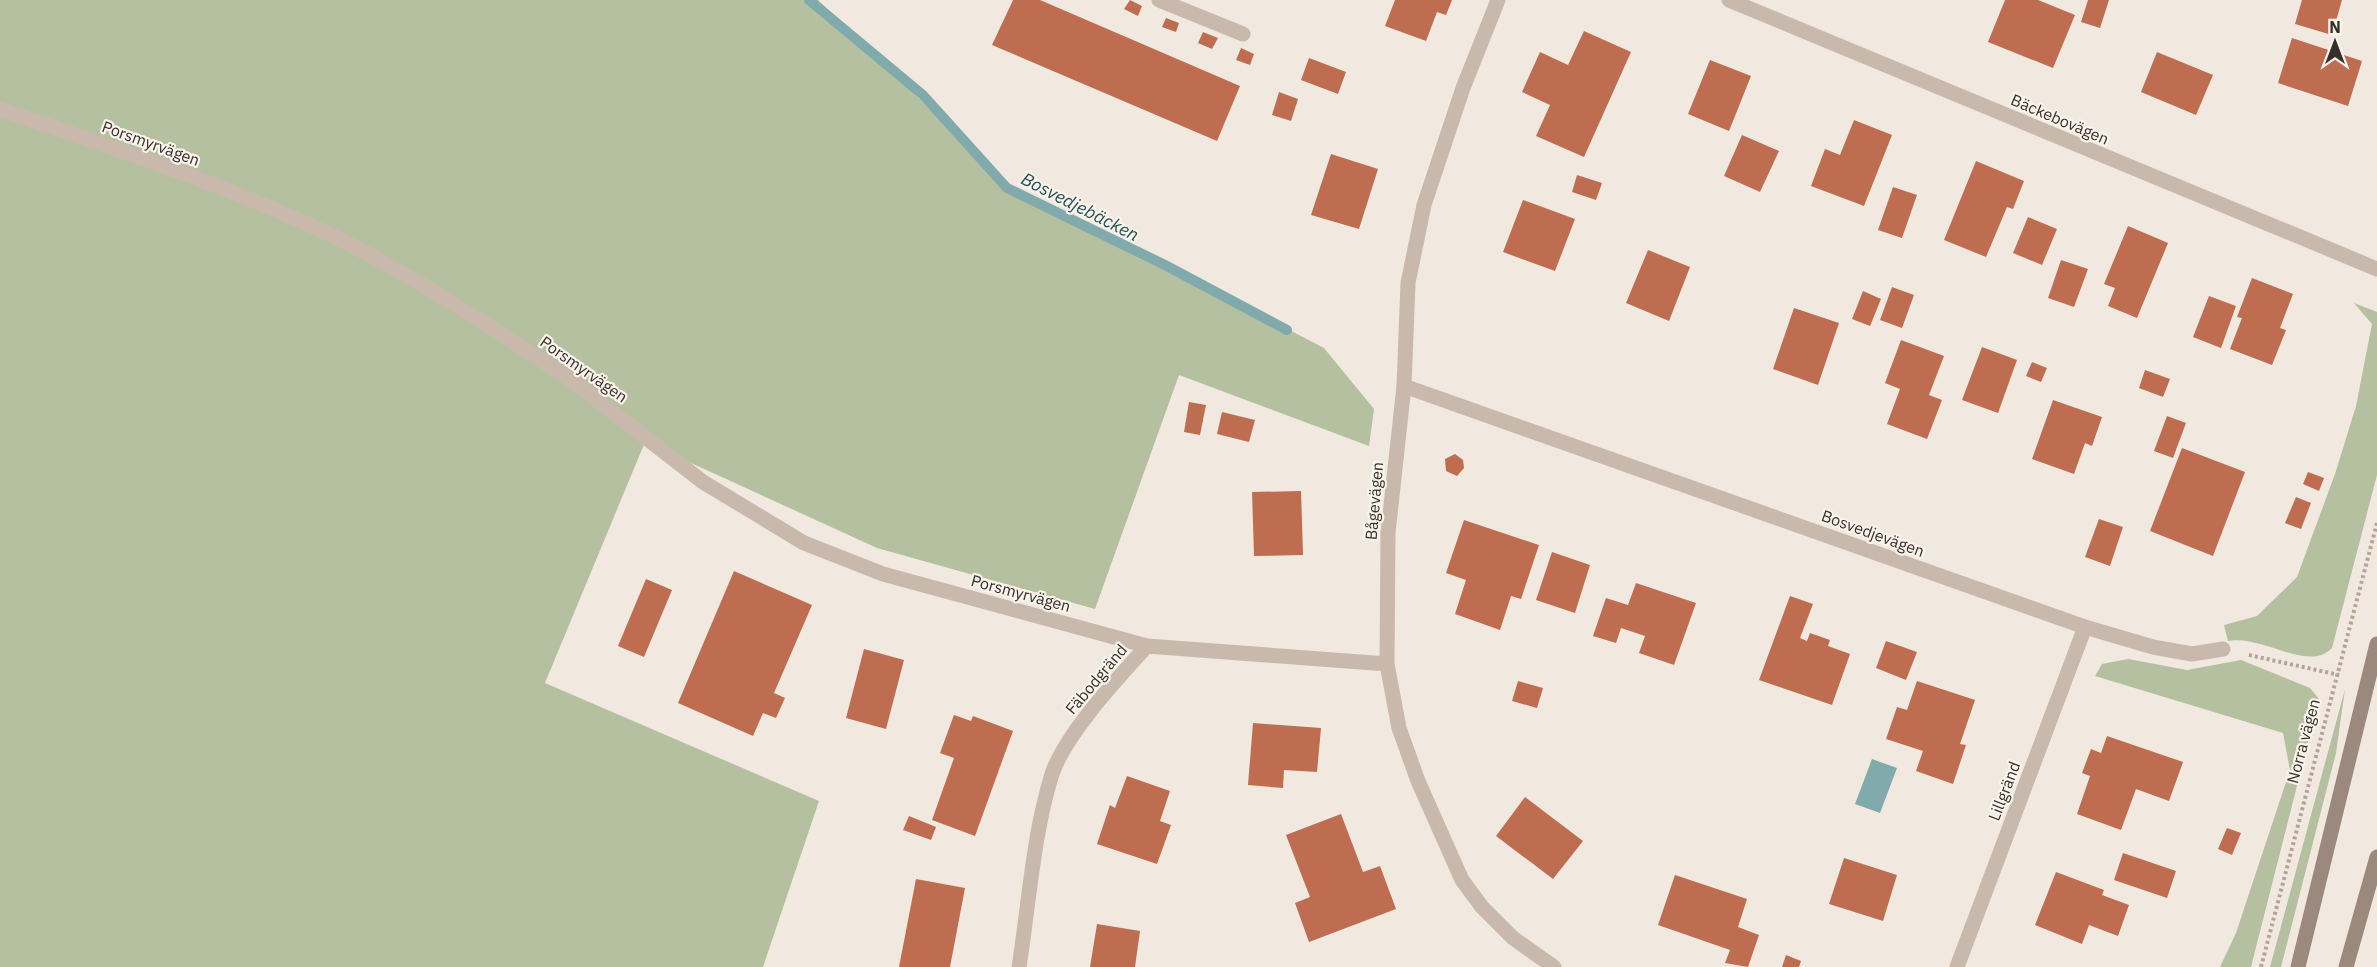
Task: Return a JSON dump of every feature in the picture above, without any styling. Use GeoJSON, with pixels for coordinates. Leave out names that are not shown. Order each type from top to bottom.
{"type":"FeatureCollection","features":[{"type":"Feature","properties":{"kind":"main road"},"geometry":{"type":"LineString","coordinates":[[2298,967],[2377,644]]}},
{"type":"Feature","properties":{"kind":"main road"},"geometry":{"type":"LineString","coordinates":[[2346,967],[2377,856]]}},
{"type":"Feature","properties":{"kind":"street"},"geometry":{"type":"LineString","coordinates":[[1159,0],[1243,34]]}},
{"type":"Feature","properties":{"kind":"street","name":"Bågevägen"},"geometry":{"type":"LineString","coordinates":[[1498,0],[1463,87],[1424,205],[1408,283],[1404,386],[1388,533],[1386,664],[1399,728],[1418,781],[1462,880],[1482,907],[1513,938],[1554,967]]}},
{"type":"Feature","properties":{"kind":"street","name":"Bäckebovägen"},"geometry":{"type":"LineString","coordinates":[[1729,0],[2377,269]]}},
{"type":"Feature","properties":{"kind":"street","name":"Porsmyrvägen"},"geometry":{"type":"LineString","coordinates":[[0,110],[176,169],[331,236],[437,293],[574,382],[703,482],[804,543],[883,574],[1147,646]]}},
{"type":"Feature","properties":{"kind":"street","name":"Bosvedjevägen"},"geometry":{"type":"LineString","coordinates":[[1404,386],[2085,627],[2192,654],[2223,649]]}},
{"type":"Feature","properties":{"kind":"street","name":"Lillgränd"},"geometry":{"type":"LineString","coordinates":[[1957,967],[2085,627]]}},
{"type":"Feature","properties":{"kind":"street","name":"Fäbodgränd"},"geometry":{"type":"LineString","coordinates":[[1019,967],[1039,834],[1053,772],[1080,725],[1147,646],[1386,664]]}},
{"type":"Feature","properties":{"kind":"path","name":"Norra vägen"},"geometry":{"type":"LineString","coordinates":[[2261,967],[2377,523]]}},
{"type":"Feature","properties":{"kind":"path"},"geometry":{"type":"LineString","coordinates":[[2223,649],[2338,675]]}},
{"type":"Feature","properties":{"kind":"green space"},"geometry":{"type":"Polygon","coordinates":[[[0,0],[818,0],[1005,182],[1324,348],[1374,409],[1369,446],[1179,375],[1095,609],[877,548],[645,442],[545,683],[819,801],[763,967],[0,967],[0,0]]]}},
{"type":"Feature","properties":{"kind":"green space"},"geometry":{"type":"Polygon","coordinates":[[[2354,303],[2377,312],[2377,475],[2332,648],[2322,655],[2311,657],[2256,643],[2228,641],[2224,625],[2257,616],[2297,577],[2335,474],[2356,406],[2372,324],[2354,303]]]}},
{"type":"Feature","properties":{"kind":"green space"},"geometry":{"type":"Polygon","coordinates":[[[2128,659],[2187,670],[2241,660],[2310,688],[2319,699],[2251,967],[2220,967],[2236,933],[2290,770],[2283,733],[2095,676],[2102,664],[2128,659]]]}},
{"type":"Feature","properties":{"kind":"green space"},"geometry":{"type":"Polygon","coordinates":[[[2345,689],[2336,753],[2281,967],[2270,967],[2345,689]]]}},
{"type":"Feature","properties":{"kind":"water"},"geometry":{"type":"Polygon","coordinates":[[[1872,759],[1897,768],[1880,813],[1855,804],[1872,759]]]}},
{"type":"Feature","properties":{"kind":"building"},"geometry":{"type":"Polygon","coordinates":[[[1013,0],[1040,0],[1240,86],[1217,141],[992,45],[1013,0]]]}},
{"type":"Feature","properties":{"kind":"building"},"geometry":{"type":"Polygon","coordinates":[[[1130,0],[1142,6],[1138,16],[1124,9],[1130,0]]]}},
{"type":"Feature","properties":{"kind":"building"},"geometry":{"type":"Polygon","coordinates":[[[1395,0],[1452,0],[1446,15],[1437,12],[1426,41],[1385,26],[1395,0]]]}},
{"type":"Feature","properties":{"kind":"building"},"geometry":{"type":"Polygon","coordinates":[[[2005,0],[2038,0],[2075,15],[2053,68],[1988,42],[2005,0]]]}},
{"type":"Feature","properties":{"kind":"building"},"geometry":{"type":"Polygon","coordinates":[[[2088,0],[2109,0],[2100,28],[2081,22],[2088,0]]]}},
{"type":"Feature","properties":{"kind":"building"},"geometry":{"type":"Polygon","coordinates":[[[2302,0],[2342,0],[2332,35],[2295,24],[2302,0]]]}},
{"type":"Feature","properties":{"kind":"building"},"geometry":{"type":"Polygon","coordinates":[[[1166,18],[1179,23],[1176,32],[1162,27],[1166,18]]]}},
{"type":"Feature","properties":{"kind":"building"},"geometry":{"type":"Polygon","coordinates":[[[1584,31],[1631,52],[1584,157],[1536,136],[1550,105],[1522,92],[1540,52],[1568,65],[1584,31]]]}},
{"type":"Feature","properties":{"kind":"building"},"geometry":{"type":"Polygon","coordinates":[[[1203,32],[1218,38],[1212,49],[1198,43],[1203,32]]]}},
{"type":"Feature","properties":{"kind":"building"},"geometry":{"type":"Polygon","coordinates":[[[2292,38],[2362,61],[2348,106],[2278,83],[2292,38]]]}},
{"type":"Feature","properties":{"kind":"building"},"geometry":{"type":"Polygon","coordinates":[[[1241,48],[1254,54],[1250,65],[1236,60],[1241,48]]]}},
{"type":"Feature","properties":{"kind":"building"},"geometry":{"type":"Polygon","coordinates":[[[2157,52],[2213,75],[2196,115],[2141,92],[2157,52]]]}},
{"type":"Feature","properties":{"kind":"building"},"geometry":{"type":"Polygon","coordinates":[[[1309,58],[1346,72],[1338,94],[1301,80],[1309,58]]]}},
{"type":"Feature","properties":{"kind":"building"},"geometry":{"type":"Polygon","coordinates":[[[1710,60],[1751,76],[1729,131],[1688,114],[1710,60]]]}},
{"type":"Feature","properties":{"kind":"building"},"geometry":{"type":"Polygon","coordinates":[[[1279,92],[1298,99],[1291,121],[1272,115],[1279,92]]]}},
{"type":"Feature","properties":{"kind":"building"},"geometry":{"type":"Polygon","coordinates":[[[1854,120],[1892,135],[1864,206],[1811,186],[1825,149],[1840,155],[1854,120]]]}},
{"type":"Feature","properties":{"kind":"building"},"geometry":{"type":"Polygon","coordinates":[[[1742,135],[1779,151],[1760,192],[1724,176],[1742,135]]]}},
{"type":"Feature","properties":{"kind":"building"},"geometry":{"type":"Polygon","coordinates":[[[1331,154],[1378,169],[1359,229],[1311,215],[1331,154]]]}},
{"type":"Feature","properties":{"kind":"building"},"geometry":{"type":"Polygon","coordinates":[[[1976,161],[2024,181],[2013,209],[2007,207],[1986,257],[1944,240],[1976,161]]]}},
{"type":"Feature","properties":{"kind":"building"},"geometry":{"type":"Polygon","coordinates":[[[1577,175],[1602,183],[1596,200],[1572,192],[1577,175]]]}},
{"type":"Feature","properties":{"kind":"building"},"geometry":{"type":"Polygon","coordinates":[[[1893,187],[1917,195],[1902,238],[1878,230],[1893,187]]]}},
{"type":"Feature","properties":{"kind":"building"},"geometry":{"type":"Polygon","coordinates":[[[1523,200],[1575,219],[1555,271],[1503,252],[1523,200]]]}},
{"type":"Feature","properties":{"kind":"building"},"geometry":{"type":"Polygon","coordinates":[[[2028,217],[2057,229],[2042,265],[2013,253],[2028,217]]]}},
{"type":"Feature","properties":{"kind":"building"},"geometry":{"type":"Polygon","coordinates":[[[2128,226],[2168,243],[2137,318],[2108,306],[2115,288],[2104,284],[2128,226]]]}},
{"type":"Feature","properties":{"kind":"building"},"geometry":{"type":"Polygon","coordinates":[[[1648,250],[1690,267],[1669,321],[1626,303],[1648,250]]]}},
{"type":"Feature","properties":{"kind":"building"},"geometry":{"type":"Polygon","coordinates":[[[2061,260],[2088,269],[2074,307],[2048,298],[2061,260]]]}},
{"type":"Feature","properties":{"kind":"building"},"geometry":{"type":"Polygon","coordinates":[[[2252,278],[2293,294],[2280,328],[2286,330],[2272,365],[2230,349],[2242,318],[2237,317],[2252,278]]]}},
{"type":"Feature","properties":{"kind":"building"},"geometry":{"type":"Polygon","coordinates":[[[1892,287],[1914,295],[1902,328],[1880,320],[1892,287]]]}},
{"type":"Feature","properties":{"kind":"building"},"geometry":{"type":"Polygon","coordinates":[[[1863,291],[1881,299],[1870,326],[1852,319],[1863,291]]]}},
{"type":"Feature","properties":{"kind":"building"},"geometry":{"type":"Polygon","coordinates":[[[2209,296],[2236,306],[2221,348],[2193,337],[2209,296]]]}},
{"type":"Feature","properties":{"kind":"building"},"geometry":{"type":"Polygon","coordinates":[[[1794,308],[1839,323],[1818,385],[1773,369],[1794,308]]]}},
{"type":"Feature","properties":{"kind":"building"},"geometry":{"type":"Polygon","coordinates":[[[1901,340],[1944,356],[1929,395],[1942,400],[1927,439],[1887,424],[1900,389],[1885,383],[1901,340]]]}},
{"type":"Feature","properties":{"kind":"building"},"geometry":{"type":"Polygon","coordinates":[[[1982,347],[2017,360],[1998,413],[1962,400],[1982,347]]]}},
{"type":"Feature","properties":{"kind":"building"},"geometry":{"type":"Polygon","coordinates":[[[2032,362],[2047,368],[2041,382],[2026,376],[2032,362]]]}},
{"type":"Feature","properties":{"kind":"building"},"geometry":{"type":"Polygon","coordinates":[[[2145,370],[2170,379],[2163,397],[2139,388],[2145,370]]]}},
{"type":"Feature","properties":{"kind":"building"},"geometry":{"type":"Polygon","coordinates":[[[2053,400],[2102,417],[2092,446],[2085,443],[2074,474],[2032,459],[2053,400]]]}},
{"type":"Feature","properties":{"kind":"building"},"geometry":{"type":"Polygon","coordinates":[[[1189,402],[1206,405],[1200,435],[1184,432],[1189,402]]]}},
{"type":"Feature","properties":{"kind":"building"},"geometry":{"type":"Polygon","coordinates":[[[1222,412],[1255,420],[1249,442],[1217,434],[1222,412]]]}},
{"type":"Feature","properties":{"kind":"building"},"geometry":{"type":"Polygon","coordinates":[[[2167,416],[2186,423],[2173,458],[2154,451],[2167,416]]]}},
{"type":"Feature","properties":{"kind":"building"},"geometry":{"type":"Polygon","coordinates":[[[2182,448],[2245,472],[2213,556],[2150,531],[2182,448]]]}},
{"type":"Feature","properties":{"kind":"building"},"geometry":{"type":"Polygon","coordinates":[[[1455,454],[1463,460],[1464,468],[1457,476],[1446,471],[1445,459],[1455,454]]]}},
{"type":"Feature","properties":{"kind":"building"},"geometry":{"type":"Polygon","coordinates":[[[2308,472],[2324,478],[2319,491],[2303,484],[2308,472]]]}},
{"type":"Feature","properties":{"kind":"building"},"geometry":{"type":"Polygon","coordinates":[[[1301,491],[1303,555],[1254,556],[1252,492],[1301,491]]]}},
{"type":"Feature","properties":{"kind":"building"},"geometry":{"type":"Polygon","coordinates":[[[2296,497],[2311,503],[2301,529],[2285,523],[2296,497]]]}},
{"type":"Feature","properties":{"kind":"building"},"geometry":{"type":"Polygon","coordinates":[[[2099,519],[2123,527],[2110,566],[2085,557],[2099,519]]]}},
{"type":"Feature","properties":{"kind":"building"},"geometry":{"type":"Polygon","coordinates":[[[1464,520],[1539,545],[1521,599],[1511,596],[1500,630],[1455,614],[1466,580],[1446,573],[1464,520]]]}},
{"type":"Feature","properties":{"kind":"building"},"geometry":{"type":"Polygon","coordinates":[[[1552,552],[1590,565],[1575,613],[1536,600],[1552,552]]]}},
{"type":"Feature","properties":{"kind":"building"},"geometry":{"type":"Polygon","coordinates":[[[734,571],[812,605],[774,693],[785,698],[776,718],[763,713],[753,736],[678,703],[734,571]]]}},
{"type":"Feature","properties":{"kind":"building"},"geometry":{"type":"Polygon","coordinates":[[[646,579],[672,590],[644,657],[618,646],[646,579]]]}},
{"type":"Feature","properties":{"kind":"building"},"geometry":{"type":"Polygon","coordinates":[[[1636,583],[1696,603],[1674,665],[1639,653],[1645,636],[1621,628],[1616,643],[1593,636],[1606,598],[1628,605],[1636,583]]]}},
{"type":"Feature","properties":{"kind":"building"},"geometry":{"type":"Polygon","coordinates":[[[1790,596],[1813,604],[1800,638],[1807,641],[1810,633],[1830,640],[1828,646],[1850,654],[1832,705],[1759,680],[1790,596]]]}},
{"type":"Feature","properties":{"kind":"building"},"geometry":{"type":"Polygon","coordinates":[[[1886,641],[1917,652],[1906,680],[1876,668],[1886,641]]]}},
{"type":"Feature","properties":{"kind":"building"},"geometry":{"type":"Polygon","coordinates":[[[864,649],[904,660],[886,729],[846,718],[864,649]]]}},
{"type":"Feature","properties":{"kind":"building"},"geometry":{"type":"Polygon","coordinates":[[[1518,681],[1543,688],[1537,708],[1512,701],[1518,681]]]}},
{"type":"Feature","properties":{"kind":"building"},"geometry":{"type":"Polygon","coordinates":[[[1917,681],[1975,700],[1960,744],[1966,745],[1953,784],[1916,771],[1923,751],[1886,739],[1897,707],[1907,710],[1917,681]]]}},
{"type":"Feature","properties":{"kind":"building"},"geometry":{"type":"Polygon","coordinates":[[[954,715],[971,721],[973,716],[1013,731],[975,836],[932,820],[954,758],[940,753],[954,715]]]}},
{"type":"Feature","properties":{"kind":"building"},"geometry":{"type":"Polygon","coordinates":[[[1253,723],[1321,728],[1317,772],[1284,770],[1283,788],[1248,785],[1253,723]]]}},
{"type":"Feature","properties":{"kind":"building"},"geometry":{"type":"Polygon","coordinates":[[[2107,736],[2183,762],[2169,801],[2136,789],[2121,830],[2077,814],[2090,776],[2082,773],[2091,749],[2101,753],[2107,736]]]}},
{"type":"Feature","properties":{"kind":"building"},"geometry":{"type":"Polygon","coordinates":[[[1127,776],[1170,791],[1160,821],[1171,825],[1157,864],[1097,844],[1110,805],[1115,808],[1127,776]]]}},
{"type":"Feature","properties":{"kind":"building"},"geometry":{"type":"Polygon","coordinates":[[[1525,797],[1583,841],[1553,879],[1496,836],[1525,797]]]}},
{"type":"Feature","properties":{"kind":"building"},"geometry":{"type":"Polygon","coordinates":[[[1341,814],[1363,872],[1380,866],[1396,909],[1309,942],[1295,903],[1310,897],[1286,835],[1341,814]]]}},
{"type":"Feature","properties":{"kind":"building"},"geometry":{"type":"Polygon","coordinates":[[[909,816],[936,827],[931,840],[903,830],[909,816]]]}},
{"type":"Feature","properties":{"kind":"building"},"geometry":{"type":"Polygon","coordinates":[[[2227,828],[2241,833],[2232,855],[2218,849],[2227,828]]]}},
{"type":"Feature","properties":{"kind":"building"},"geometry":{"type":"Polygon","coordinates":[[[2123,853],[2176,871],[2167,898],[2114,880],[2123,853]]]}},
{"type":"Feature","properties":{"kind":"building"},"geometry":{"type":"Polygon","coordinates":[[[1844,858],[1897,875],[1883,921],[1829,904],[1844,858]]]}},
{"type":"Feature","properties":{"kind":"building"},"geometry":{"type":"Polygon","coordinates":[[[2056,872],[2104,890],[2102,895],[2129,905],[2118,936],[2089,925],[2082,944],[2035,925],[2056,872]]]}},
{"type":"Feature","properties":{"kind":"building"},"geometry":{"type":"Polygon","coordinates":[[[1675,875],[1747,899],[1738,927],[1759,935],[1748,967],[1725,963],[1730,950],[1658,925],[1675,875]]]}},
{"type":"Feature","properties":{"kind":"building"},"geometry":{"type":"Polygon","coordinates":[[[916,879],[965,888],[950,967],[899,967],[916,879]]]}},
{"type":"Feature","properties":{"kind":"building"},"geometry":{"type":"Polygon","coordinates":[[[1097,924],[1140,931],[1135,967],[1090,967],[1097,924]]]}},
{"type":"Feature","properties":{"kind":"building"},"geometry":{"type":"Polygon","coordinates":[[[1786,955],[1801,961],[1799,967],[1782,967],[1786,955]]]}},
{"type":"Feature","properties":{"kind":"waterway","name":"Bosvedjebäcken"},"geometry":{"type":"LineString","coordinates":[[809,0],[923,95],[1007,188],[1165,265],[1287,330]]}}]}
